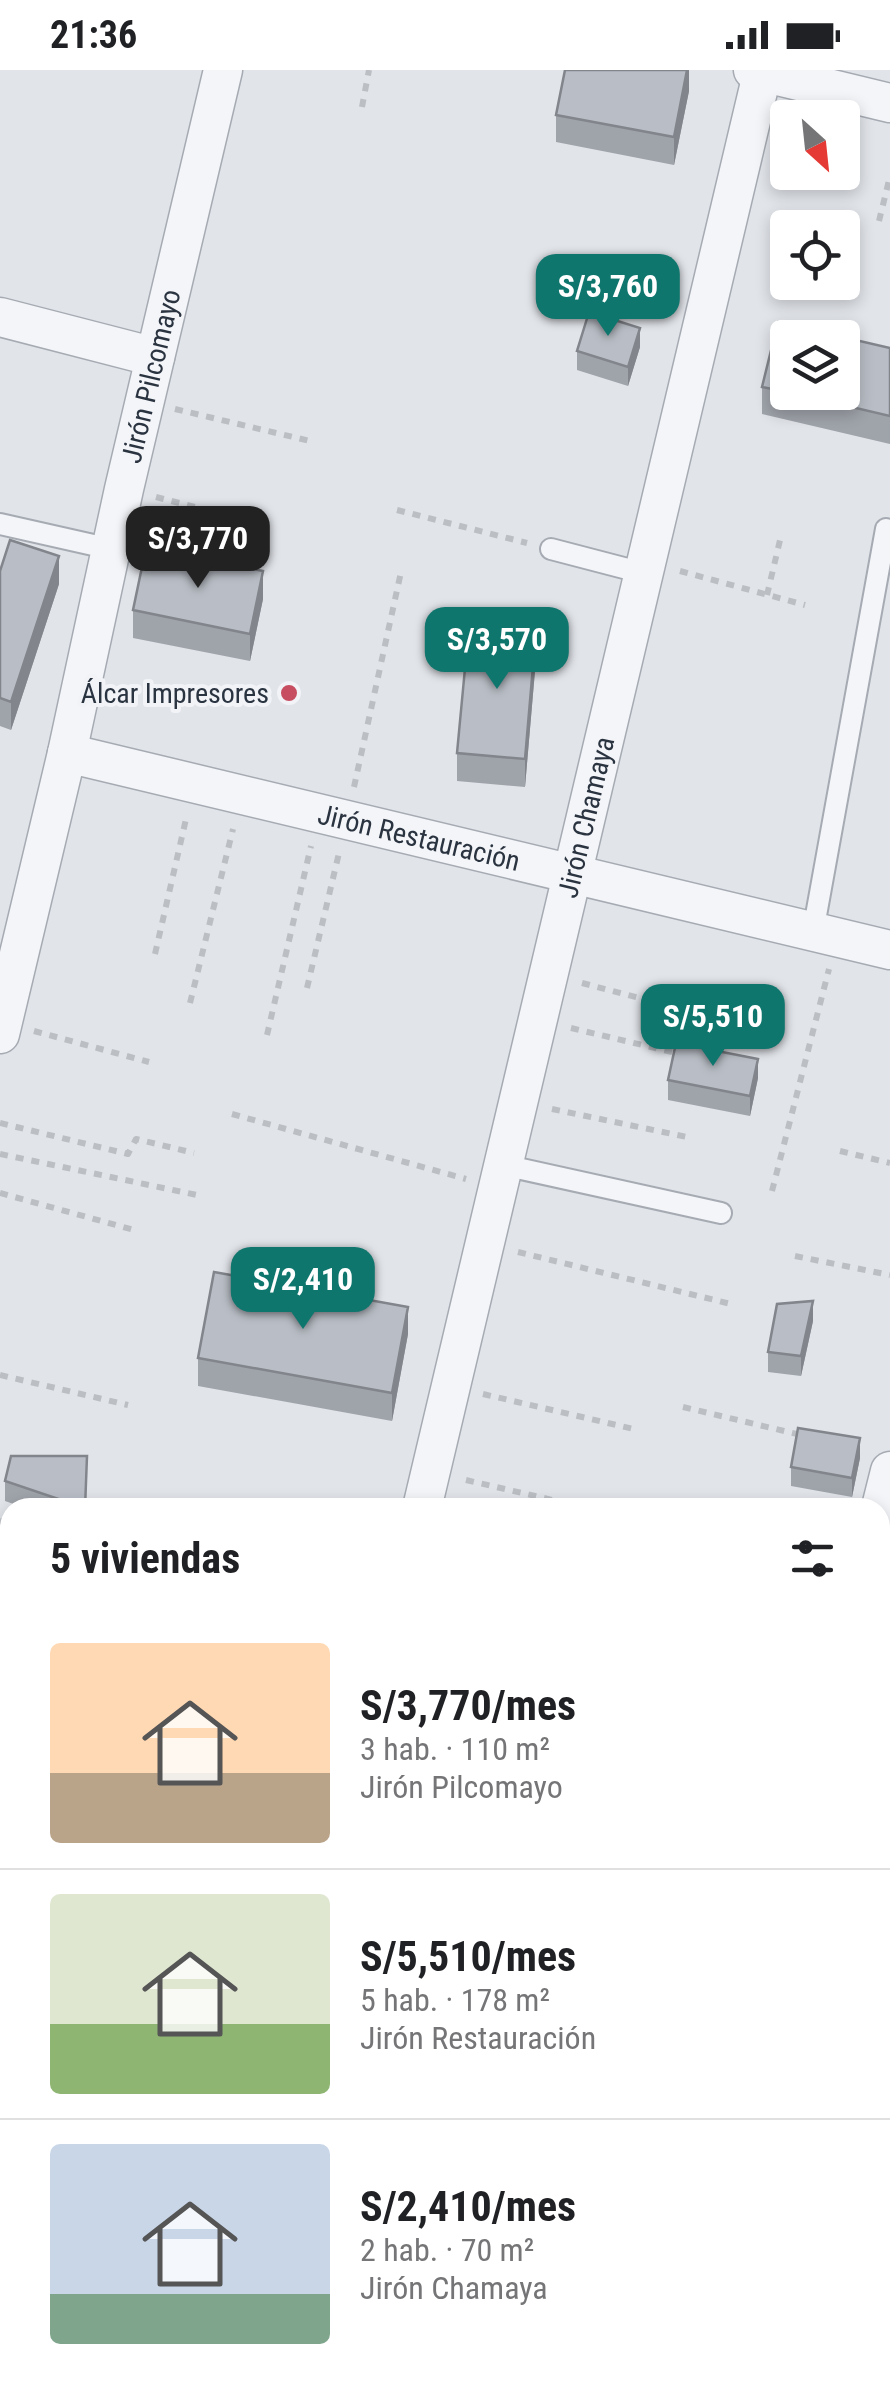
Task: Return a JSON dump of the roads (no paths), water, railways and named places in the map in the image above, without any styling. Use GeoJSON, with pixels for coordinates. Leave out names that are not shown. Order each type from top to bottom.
{"type":"FeatureCollection","features":[{"type":"Feature","properties":{"kind":"street","name":"Jirón Pilcomayo"},"geometry":{"type":"LineString","coordinates":[[1,1028],[223,70]]}},
{"type":"Feature","properties":{"kind":"street"},"geometry":{"type":"LineString","coordinates":[[759,71],[890,103]]}},
{"type":"Feature","properties":{"kind":"street","name":"Jirón Chamaya"},"geometry":{"type":"LineString","coordinates":[[427,1490],[759,71]]}},
{"type":"Feature","properties":{"kind":"street"},"geometry":{"type":"LineString","coordinates":[[0,318],[155,358]]}},
{"type":"Feature","properties":{"kind":"street","name":"Jirón Restauración"},"geometry":{"type":"LineString","coordinates":[[67,753],[890,950]]}},
{"type":"Feature","properties":{"kind":"street"},"geometry":{"type":"LineString","coordinates":[[883,1498],[890,1471]]}},
{"type":"Feature","properties":{"kind":"lane"},"geometry":{"type":"LineString","coordinates":[[0,524],[111,549]]}},
{"type":"Feature","properties":{"kind":"lane"},"geometry":{"type":"LineString","coordinates":[[825,935],[886,530]]}},
{"type":"Feature","properties":{"kind":"lane"},"geometry":{"type":"LineString","coordinates":[[551,549],[645,568]]}},
{"type":"Feature","properties":{"kind":"lane"},"geometry":{"type":"LineString","coordinates":[[500,1176],[721,1213]]}},
{"type":"Feature","properties":{"kind":"place","name":"Álcar Impresores"},"geometry":{"type":"Point","coordinates":[289,693]}}]}
